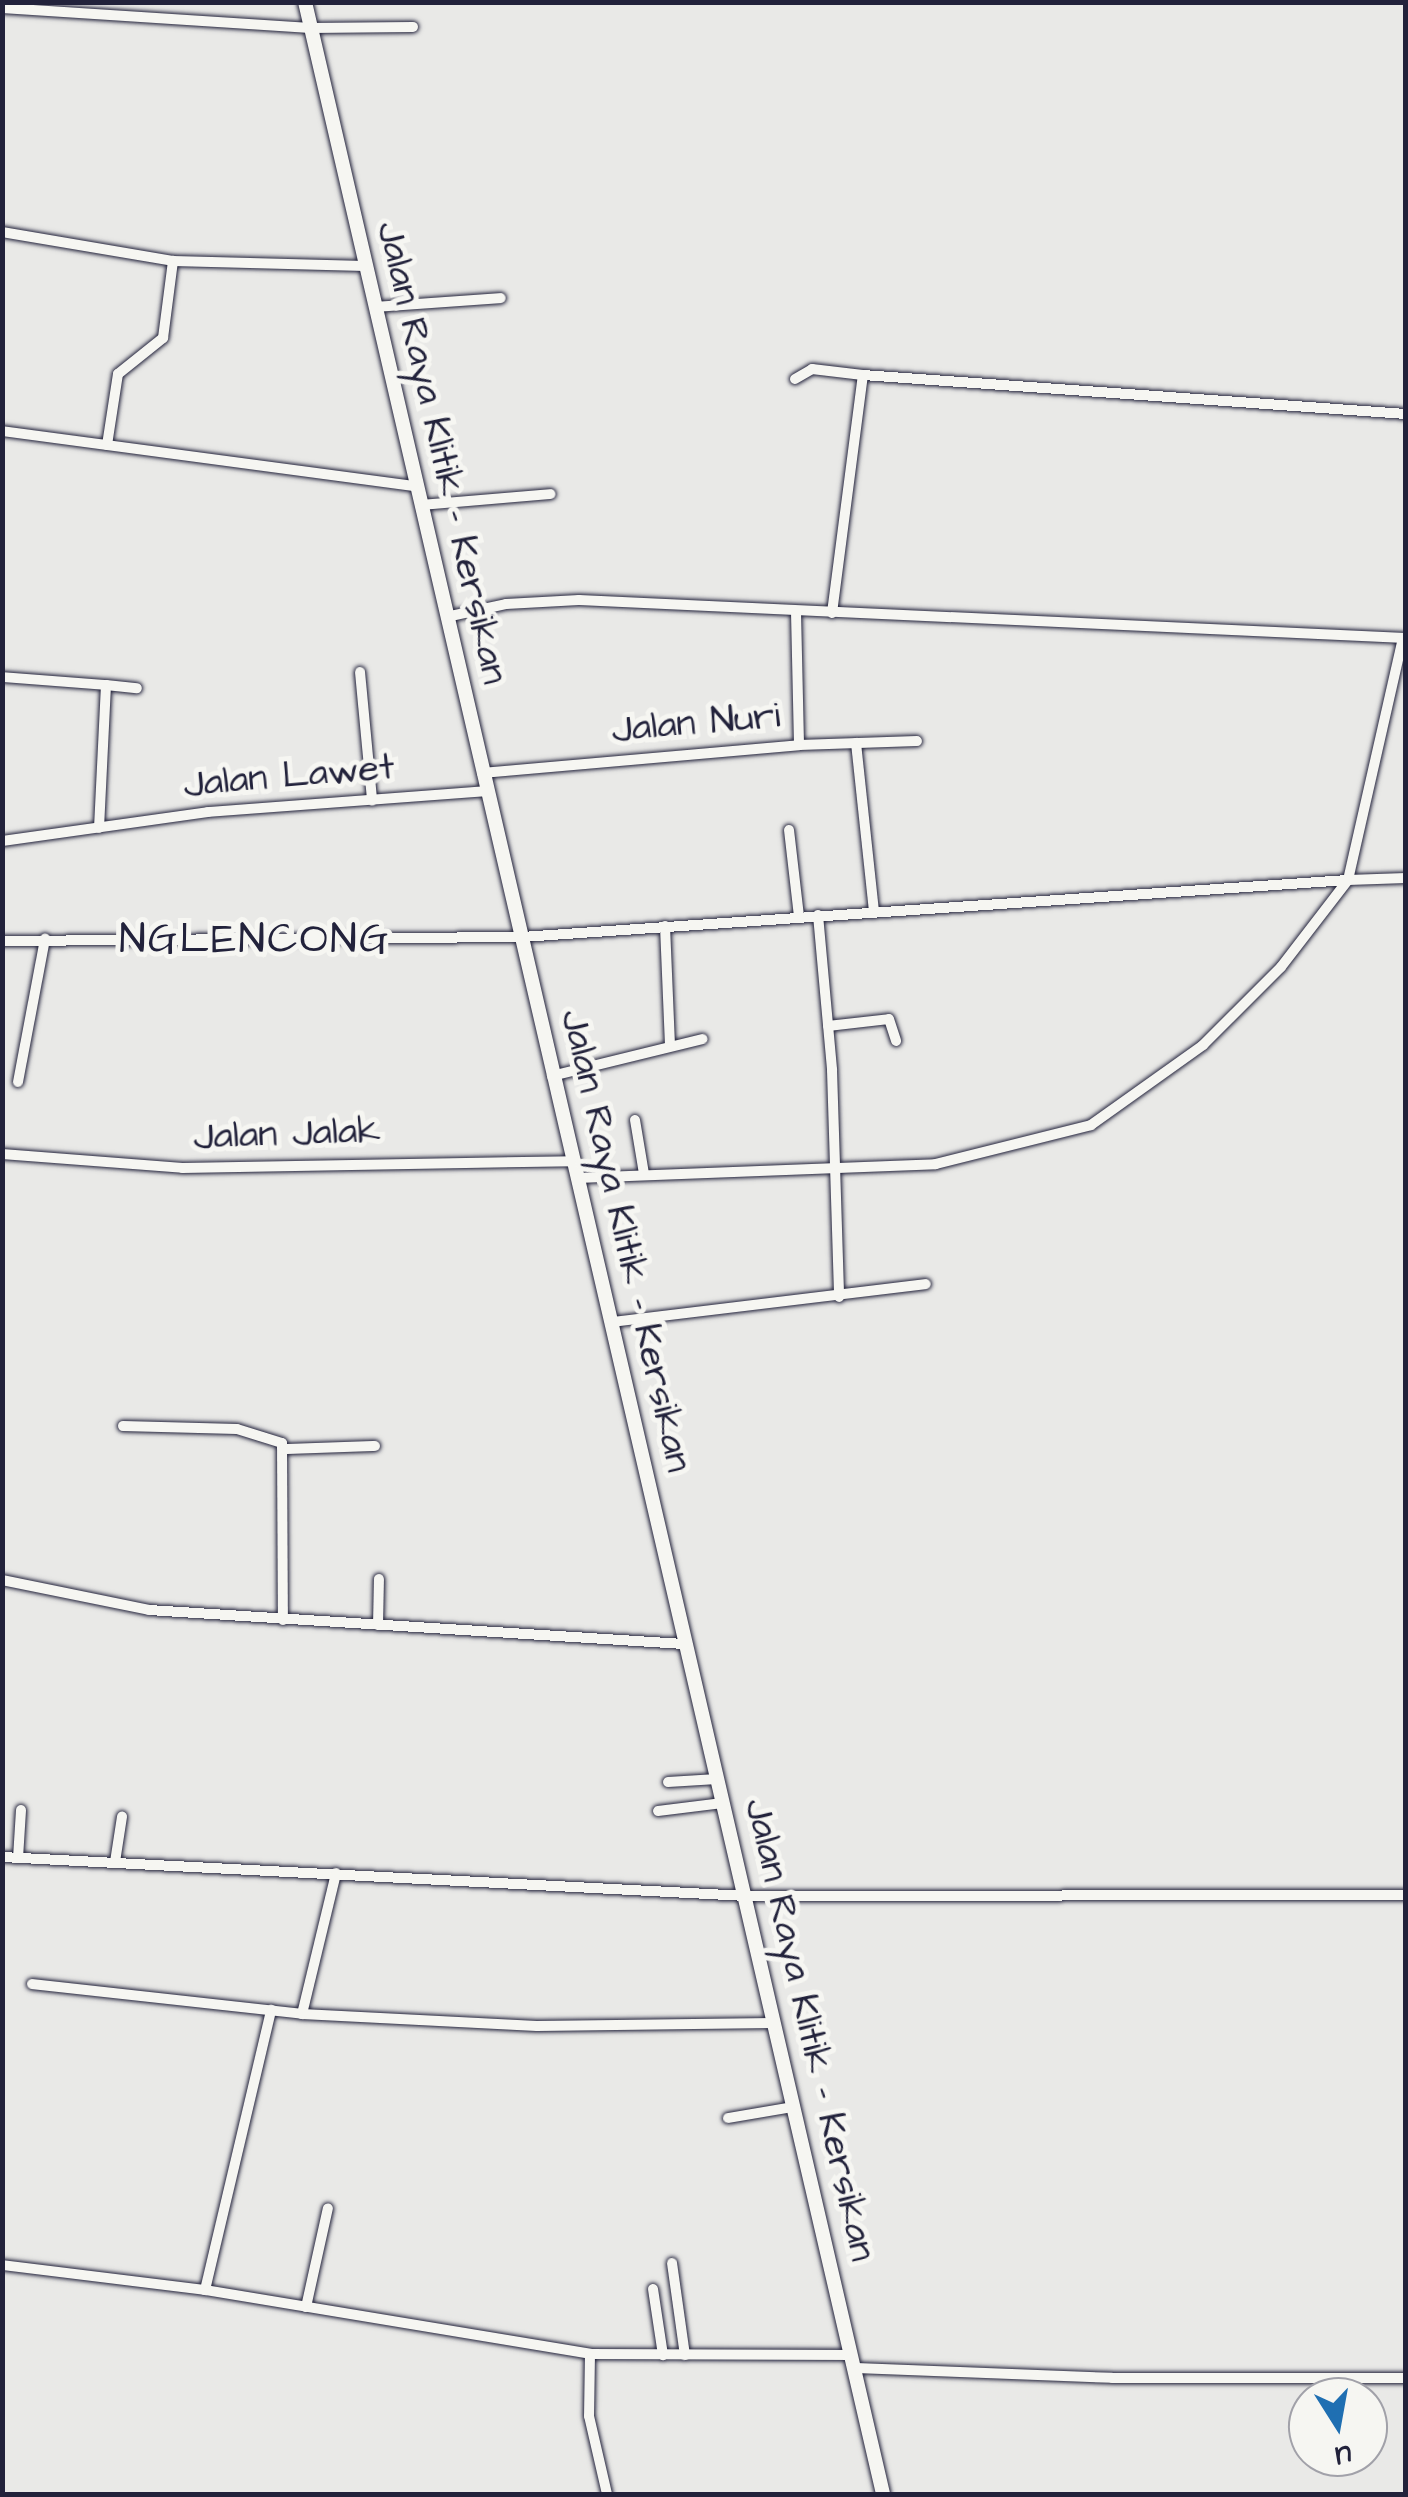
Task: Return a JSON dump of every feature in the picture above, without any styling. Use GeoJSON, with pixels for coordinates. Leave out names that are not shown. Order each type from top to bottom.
{"type":"FeatureCollection","features":[{"type":"Feature","properties":{"kind":"street","name":"Jalan Raya Klitik - Kersikan"},"geometry":{"type":"LineString","coordinates":[[304,2],[883,2494]]}},
{"type":"Feature","properties":{"kind":"street"},"geometry":{"type":"LineString","coordinates":[[2,8],[310,28],[412,27]]}},
{"type":"Feature","properties":{"kind":"street"},"geometry":{"type":"LineString","coordinates":[[2,232],[173,262],[366,266]]}},
{"type":"Feature","properties":{"kind":"street"},"geometry":{"type":"LineString","coordinates":[[106,445],[118,374],[163,338],[173,262]]}},
{"type":"Feature","properties":{"kind":"street"},"geometry":{"type":"LineString","coordinates":[[376,307],[501,298]]}},
{"type":"Feature","properties":{"kind":"street"},"geometry":{"type":"LineString","coordinates":[[795,379],[812,369],[1406,414]]}},
{"type":"Feature","properties":{"kind":"street"},"geometry":{"type":"LineString","coordinates":[[832,612],[863,374]]}},
{"type":"Feature","properties":{"kind":"street"},"geometry":{"type":"LineString","coordinates":[[2,431],[414,486]]}},
{"type":"Feature","properties":{"kind":"street"},"geometry":{"type":"LineString","coordinates":[[420,505],[551,494]]}},
{"type":"Feature","properties":{"kind":"street"},"geometry":{"type":"LineString","coordinates":[[446,616],[506,604],[579,600],[1404,640],[1348,880],[1259,992],[1203,1045],[1108,1118],[994,1154],[832,1170],[577,1178]]}},
{"type":"Feature","properties":{"kind":"street"},"geometry":{"type":"LineString","coordinates":[[796,612],[799,745]]}},
{"type":"Feature","properties":{"kind":"street"},"geometry":{"type":"LineString","coordinates":[[360,672],[372,800]]}},
{"type":"Feature","properties":{"kind":"street"},"geometry":{"type":"LineString","coordinates":[[2,678],[137,688]]}},
{"type":"Feature","properties":{"kind":"street"},"geometry":{"type":"LineString","coordinates":[[98,828],[106,685]]}},
{"type":"Feature","properties":{"kind":"street","name":"Jalan Nuri"},"geometry":{"type":"LineString","coordinates":[[482,773],[799,745],[916,741]]}},
{"type":"Feature","properties":{"kind":"street"},"geometry":{"type":"LineString","coordinates":[[856,742],[874,910]]}},
{"type":"Feature","properties":{"kind":"street","name":"Jalan Lawet"},"geometry":{"type":"LineString","coordinates":[[2,841],[98,828],[486,791]]}},
{"type":"Feature","properties":{"kind":"street"},"geometry":{"type":"LineString","coordinates":[[788,830],[798,916]]}},
{"type":"Feature","properties":{"kind":"street"},"geometry":{"type":"LineString","coordinates":[[2,941],[522,937],[874,910],[1406,878]]}},
{"type":"Feature","properties":{"kind":"street"},"geometry":{"type":"LineString","coordinates":[[818,915],[828,1026],[839,1297]]}},
{"type":"Feature","properties":{"kind":"street"},"geometry":{"type":"LineString","coordinates":[[665,926],[670,1046]]}},
{"type":"Feature","properties":{"kind":"street"},"geometry":{"type":"LineString","coordinates":[[18,1082],[45,939]]}},
{"type":"Feature","properties":{"kind":"street"},"geometry":{"type":"LineString","coordinates":[[828,1026],[889,1018],[896,1041]]}},
{"type":"Feature","properties":{"kind":"street"},"geometry":{"type":"LineString","coordinates":[[552,1076],[703,1039]]}},
{"type":"Feature","properties":{"kind":"street"},"geometry":{"type":"LineString","coordinates":[[635,1120],[644,1174]]}},
{"type":"Feature","properties":{"kind":"street","name":"Jalan Jalak"},"geometry":{"type":"LineString","coordinates":[[2,1154],[182,1168],[574,1160]]}},
{"type":"Feature","properties":{"kind":"street"},"geometry":{"type":"LineString","coordinates":[[612,1322],[926,1284]]}},
{"type":"Feature","properties":{"kind":"street"},"geometry":{"type":"LineString","coordinates":[[123,1426],[237,1429],[274,1437],[285,1450],[282,1620]]}},
{"type":"Feature","properties":{"kind":"street"},"geometry":{"type":"LineString","coordinates":[[285,1450],[375,1446]]}},
{"type":"Feature","properties":{"kind":"street"},"geometry":{"type":"LineString","coordinates":[[378,1624],[379,1579]]}},
{"type":"Feature","properties":{"kind":"street"},"geometry":{"type":"LineString","coordinates":[[2,1580],[149,1610],[684,1644]]}},
{"type":"Feature","properties":{"kind":"street"},"geometry":{"type":"LineString","coordinates":[[668,1782],[717,1779]]}},
{"type":"Feature","properties":{"kind":"street"},"geometry":{"type":"LineString","coordinates":[[658,1810],[723,1803]]}},
{"type":"Feature","properties":{"kind":"street"},"geometry":{"type":"LineString","coordinates":[[18,1858],[21,1810]]}},
{"type":"Feature","properties":{"kind":"street"},"geometry":{"type":"LineString","coordinates":[[115,1862],[122,1817]]}},
{"type":"Feature","properties":{"kind":"street"},"geometry":{"type":"LineString","coordinates":[[2,1857],[746,1896],[1406,1894]]}},
{"type":"Feature","properties":{"kind":"street"},"geometry":{"type":"LineString","coordinates":[[302,2014],[336,1873]]}},
{"type":"Feature","properties":{"kind":"street"},"geometry":{"type":"LineString","coordinates":[[32,1984],[302,2014],[537,2026],[773,2022]]}},
{"type":"Feature","properties":{"kind":"street"},"geometry":{"type":"LineString","coordinates":[[205,2290],[271,2010]]}},
{"type":"Feature","properties":{"kind":"street"},"geometry":{"type":"LineString","coordinates":[[728,2118],[793,2107]]}},
{"type":"Feature","properties":{"kind":"street"},"geometry":{"type":"LineString","coordinates":[[306,2306],[328,2208]]}},
{"type":"Feature","properties":{"kind":"street"},"geometry":{"type":"LineString","coordinates":[[672,2263],[685,2356]]}},
{"type":"Feature","properties":{"kind":"street"},"geometry":{"type":"LineString","coordinates":[[2,2265],[205,2290],[590,2354],[854,2362],[1112,2378],[1406,2378]]}},
{"type":"Feature","properties":{"kind":"street"},"geometry":{"type":"LineString","coordinates":[[653,2289],[663,2355]]}},
{"type":"Feature","properties":{"kind":"street"},"geometry":{"type":"LineString","coordinates":[[590,2354],[589,2416],[608,2494]]}},
{"type":"Feature","properties":{"kind":"district","name":"NGLENCONG"},"geometry":{"type":"Point","coordinates":[255,940]}}]}
